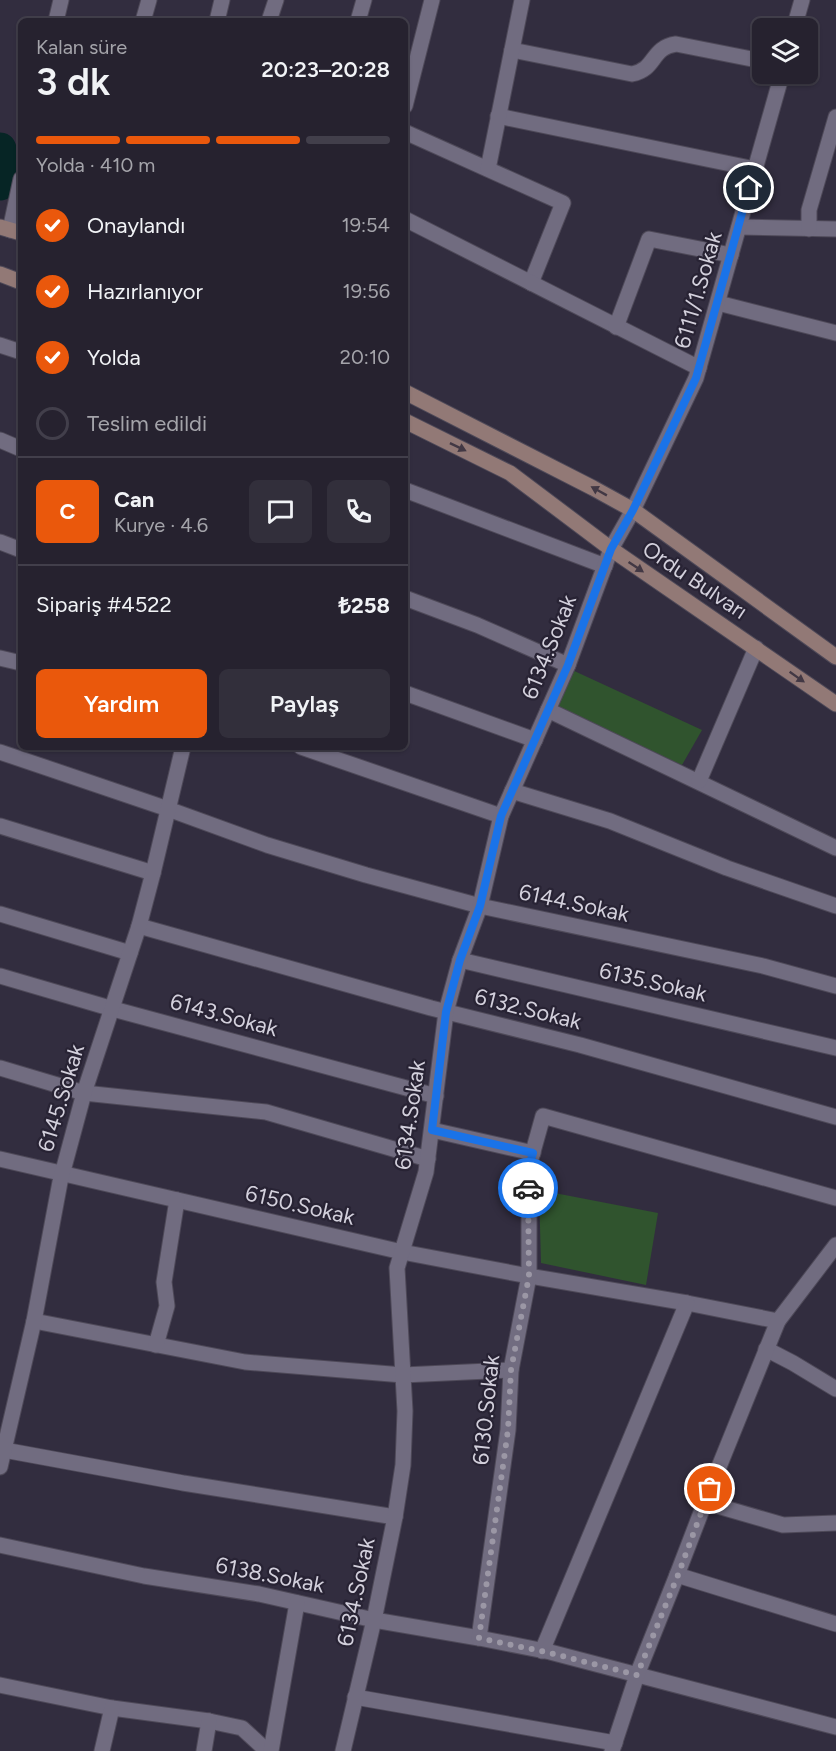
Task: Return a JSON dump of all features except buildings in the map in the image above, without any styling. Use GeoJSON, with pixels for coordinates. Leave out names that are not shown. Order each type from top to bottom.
{"type":"FeatureCollection","features":[{"type":"Feature","properties":{"kind":"main road"},"geometry":{"type":"LineString","coordinates":[[0,274],[18,281]]}},
{"type":"Feature","properties":{"kind":"main road","name":"Ordu Bulvarı"},"geometry":{"type":"LineString","coordinates":[[408,394],[633,510],[836,657]]}},
{"type":"Feature","properties":{"kind":"main road","name":"Ordu Bulvarı"},"geometry":{"type":"LineString","coordinates":[[408,422],[510,472],[611,549],[836,704]]}},
{"type":"Feature","properties":{"kind":"street"},"geometry":{"type":"LineString","coordinates":[[57,18],[61,0]]}},
{"type":"Feature","properties":{"kind":"street"},"geometry":{"type":"LineString","coordinates":[[144,18],[149,0]]}},
{"type":"Feature","properties":{"kind":"street"},"geometry":{"type":"LineString","coordinates":[[218,18],[222,0]]}},
{"type":"Feature","properties":{"kind":"street"},"geometry":{"type":"LineString","coordinates":[[270,18],[276,0]]}},
{"type":"Feature","properties":{"kind":"street"},"geometry":{"type":"LineString","coordinates":[[359,18],[364,0]]}},
{"type":"Feature","properties":{"kind":"street"},"geometry":{"type":"LineString","coordinates":[[408,94],[432,0]]}},
{"type":"Feature","properties":{"kind":"street"},"geometry":{"type":"LineString","coordinates":[[488,169],[522,0]]}},
{"type":"Feature","properties":{"kind":"street"},"geometry":{"type":"LineString","coordinates":[[797,18],[802,0]]}},
{"type":"Feature","properties":{"kind":"street"},"geometry":{"type":"LineString","coordinates":[[512,51],[632,74],[647,69],[661,49],[676,44],[752,60]]}},
{"type":"Feature","properties":{"kind":"street","name":"6111/1.Sokak"},"geometry":{"type":"LineString","coordinates":[[633,510],[696,378],[779,84]]}},
{"type":"Feature","properties":{"kind":"street"},"geometry":{"type":"LineString","coordinates":[[498,116],[754,169]]}},
{"type":"Feature","properties":{"kind":"street"},"geometry":{"type":"LineString","coordinates":[[810,229],[809,210],[836,117]]}},
{"type":"Feature","properties":{"kind":"street"},"geometry":{"type":"LineString","coordinates":[[408,133],[562,203],[531,283]]}},
{"type":"Feature","properties":{"kind":"street"},"geometry":{"type":"LineString","coordinates":[[10,230],[18,193]]}},
{"type":"Feature","properties":{"kind":"street"},"geometry":{"type":"LineString","coordinates":[[408,221],[699,368]]}},
{"type":"Feature","properties":{"kind":"street"},"geometry":{"type":"LineString","coordinates":[[739,227],[836,229]]}},
{"type":"Feature","properties":{"kind":"street"},"geometry":{"type":"LineString","coordinates":[[616,327],[649,239],[731,255]]}},
{"type":"Feature","properties":{"kind":"street"},"geometry":{"type":"LineString","coordinates":[[718,303],[836,333]]}},
{"type":"Feature","properties":{"kind":"street"},"geometry":{"type":"LineString","coordinates":[[0,345],[18,351]]}},
{"type":"Feature","properties":{"kind":"street"},"geometry":{"type":"LineString","coordinates":[[0,440],[18,447]]}},
{"type":"Feature","properties":{"kind":"street"},"geometry":{"type":"LineString","coordinates":[[408,491],[605,566]]}},
{"type":"Feature","properties":{"kind":"street","name":"6134.Sokak"},"geometry":{"type":"LineString","coordinates":[[343,1751],[374,1620],[403,1465],[405,1411],[397,1268],[426,1172],[446,1012],[460,960],[480,906],[501,816],[568,665],[611,549],[633,510]]}},
{"type":"Feature","properties":{"kind":"street"},"geometry":{"type":"LineString","coordinates":[[0,542],[18,549]]}},
{"type":"Feature","properties":{"kind":"street"},"geometry":{"type":"LineString","coordinates":[[408,599],[477,625],[568,665]]}},
{"type":"Feature","properties":{"kind":"street"},"geometry":{"type":"LineString","coordinates":[[699,782],[756,648]]}},
{"type":"Feature","properties":{"kind":"street"},"geometry":{"type":"LineString","coordinates":[[0,658],[18,662]]}},
{"type":"Feature","properties":{"kind":"street"},"geometry":{"type":"LineString","coordinates":[[408,694],[535,740]]}},
{"type":"Feature","properties":{"kind":"street"},"geometry":{"type":"LineString","coordinates":[[548,710],[836,848]]}},
{"type":"Feature","properties":{"kind":"street","name":"6145.Sokak"},"geometry":{"type":"LineString","coordinates":[[0,1467],[34,1321],[62,1174],[84,1094],[139,926],[182,750]]}},
{"type":"Feature","properties":{"kind":"street"},"geometry":{"type":"LineString","coordinates":[[310,750],[501,816]]}},
{"type":"Feature","properties":{"kind":"street","name":"6144.Sokak"},"geometry":{"type":"LineString","coordinates":[[0,752],[278,849],[366,875],[480,906],[763,966],[836,986]]}},
{"type":"Feature","properties":{"kind":"street"},"geometry":{"type":"LineString","coordinates":[[512,791],[610,821],[727,868],[836,906]]}},
{"type":"Feature","properties":{"kind":"street"},"geometry":{"type":"LineString","coordinates":[[0,826],[153,873]]}},
{"type":"Feature","properties":{"kind":"street"},"geometry":{"type":"LineString","coordinates":[[0,914],[130,953]]}},
{"type":"Feature","properties":{"kind":"street","name":"6132.Sokak"},"geometry":{"type":"LineString","coordinates":[[139,926],[446,1012],[579,1045],[836,1117]]}},
{"type":"Feature","properties":{"kind":"street","name":"6135.Sokak"},"geometry":{"type":"LineString","coordinates":[[460,960],[836,1048]]}},
{"type":"Feature","properties":{"kind":"street","name":"6143.Sokak"},"geometry":{"type":"LineString","coordinates":[[0,976],[113,1009],[436,1096]]}},
{"type":"Feature","properties":{"kind":"street"},"geometry":{"type":"LineString","coordinates":[[0,1068],[84,1094],[266,1112],[428,1159]]}},
{"type":"Feature","properties":{"kind":"street","name":"6130.Sokak"},"geometry":{"type":"LineString","coordinates":[[479,1638],[508,1430],[511,1370],[529,1276],[529,1166],[543,1116],[836,1198]]}},
{"type":"Feature","properties":{"kind":"street"},"geometry":{"type":"LineString","coordinates":[[432,1130],[533,1153]]}},
{"type":"Feature","properties":{"kind":"street","name":"6150.Sokak"},"geometry":{"type":"LineString","coordinates":[[0,1159],[402,1252],[778,1321]]}},
{"type":"Feature","properties":{"kind":"street"},"geometry":{"type":"LineString","coordinates":[[156,1346],[167,1306],[164,1282],[177,1200]]}},
{"type":"Feature","properties":{"kind":"street"},"geometry":{"type":"LineString","coordinates":[[355,1697],[614,1747],[637,1675],[778,1321],[836,1245]]}},
{"type":"Feature","properties":{"kind":"street"},"geometry":{"type":"LineString","coordinates":[[542,1651],[687,1303]]}},
{"type":"Feature","properties":{"kind":"street"},"geometry":{"type":"LineString","coordinates":[[34,1321],[244,1362],[403,1375],[511,1370]]}},
{"type":"Feature","properties":{"kind":"street"},"geometry":{"type":"LineString","coordinates":[[766,1349],[836,1389]]}},
{"type":"Feature","properties":{"kind":"street"},"geometry":{"type":"LineString","coordinates":[[4,1450],[183,1483],[395,1517]]}},
{"type":"Feature","properties":{"kind":"street"},"geometry":{"type":"LineString","coordinates":[[705,1502],[783,1525],[836,1523]]}},
{"type":"Feature","properties":{"kind":"street","name":"6138.Sokak"},"geometry":{"type":"LineString","coordinates":[[0,1545],[144,1575],[259,1594],[374,1620],[542,1651],[836,1727]]}},
{"type":"Feature","properties":{"kind":"street"},"geometry":{"type":"LineString","coordinates":[[678,1575],[836,1624]]}},
{"type":"Feature","properties":{"kind":"street"},"geometry":{"type":"LineString","coordinates":[[0,1685],[112,1708],[208,1720],[242,1728],[269,1751],[297,1603]]}},
{"type":"Feature","properties":{"kind":"street"},"geometry":{"type":"LineString","coordinates":[[102,1751],[112,1708]]}},
{"type":"Feature","properties":{"kind":"street"},"geometry":{"type":"LineString","coordinates":[[204,1751],[208,1720]]}},
{"type":"Feature","properties":{"kind":"green space"},"geometry":{"type":"Polygon","coordinates":[[[570,669],[702,730],[682,765],[553,707],[570,669]]]}},
{"type":"Feature","properties":{"kind":"green space"},"geometry":{"type":"Polygon","coordinates":[[[539,1190],[658,1213],[646,1285],[541,1263],[539,1190]]]}},
{"type":"Feature","properties":{"kind":"waterway"},"geometry":{"type":"LineString","coordinates":[[0,149],[4,178],[0,184]]}},
{"type":"Feature","properties":{"kind":"way so far"},"geometry":{"type":"LineString","coordinates":[[528,1188],[529,1276],[511,1370],[508,1430],[479,1638],[637,1675],[710,1489]]}},
{"type":"Feature","properties":{"kind":"route"},"geometry":{"type":"LineString","coordinates":[[528,1188],[529,1166],[533,1153],[432,1130],[446,1012],[460,960],[480,906],[501,816],[568,665],[611,549],[633,510],[696,378],[749,188]]}}]}
